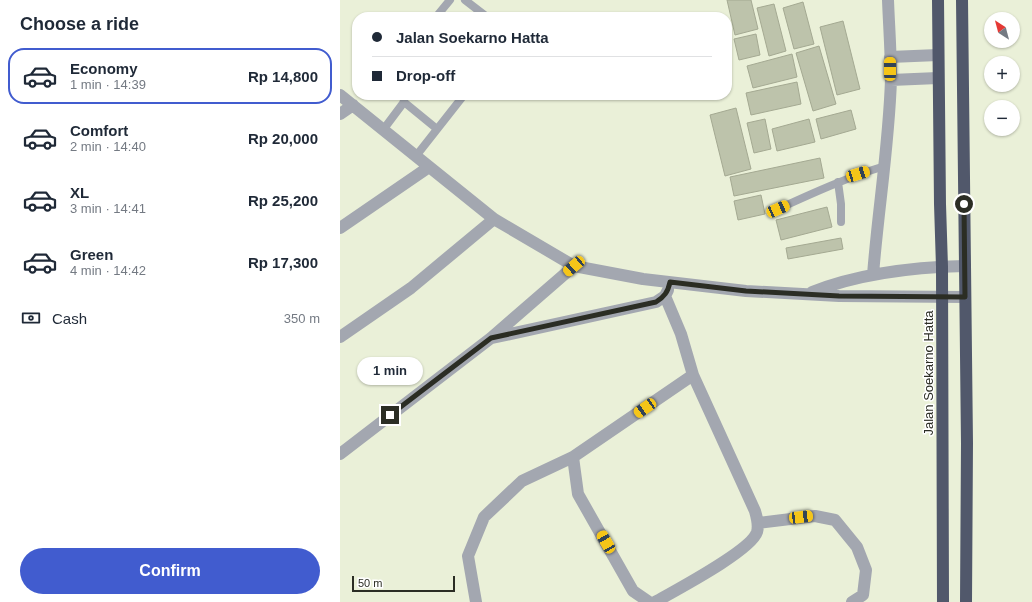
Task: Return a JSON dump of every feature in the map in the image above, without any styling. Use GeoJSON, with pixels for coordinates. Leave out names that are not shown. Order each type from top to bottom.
{"type":"FeatureCollection","features":[{"type":"Feature","properties":{"kind":"highway","name":"Jalan Soekarno Hatta"},"geometry":{"type":"LineString","coordinates":[[938,0],[942,267],[943,602]]}},
{"type":"Feature","properties":{"kind":"highway"},"geometry":{"type":"LineString","coordinates":[[962,0],[967,443],[966,602]]}},
{"type":"Feature","properties":{"kind":"street"},"geometry":{"type":"LineString","coordinates":[[873,275],[874,248],[882,198],[885,166],[890,80],[888,0]]}},
{"type":"Feature","properties":{"kind":"street"},"geometry":{"type":"LineString","coordinates":[[890,57],[938,55]]}},
{"type":"Feature","properties":{"kind":"street"},"geometry":{"type":"LineString","coordinates":[[890,80],[938,78]]}},
{"type":"Feature","properties":{"kind":"street"},"geometry":{"type":"LineString","coordinates":[[340,95],[494,219],[574,266],[670,282],[746,291],[809,293],[839,296],[965,297]]}},
{"type":"Feature","properties":{"kind":"street"},"geometry":{"type":"LineString","coordinates":[[340,114],[353,105]]}},
{"type":"Feature","properties":{"kind":"street"},"geometry":{"type":"LineString","coordinates":[[340,228],[430,167]]}},
{"type":"Feature","properties":{"kind":"street"},"geometry":{"type":"LineString","coordinates":[[340,337],[411,288],[494,219]]}},
{"type":"Feature","properties":{"kind":"street"},"geometry":{"type":"LineString","coordinates":[[340,454],[491,338],[574,266]]}},
{"type":"Feature","properties":{"kind":"street"},"geometry":{"type":"LineString","coordinates":[[809,293],[829,285],[873,275],[942,267],[965,266]]}},
{"type":"Feature","properties":{"kind":"street"},"geometry":{"type":"LineString","coordinates":[[491,338],[656,302],[665,296],[670,282]]}},
{"type":"Feature","properties":{"kind":"street"},"geometry":{"type":"LineString","coordinates":[[655,602],[718,566],[753,540],[757,532],[758,523],[755,511],[693,375],[681,334],[665,296]]}},
{"type":"Feature","properties":{"kind":"street"},"geometry":{"type":"LineString","coordinates":[[476,602],[468,556],[484,517],[522,481],[573,457],[693,375]]}},
{"type":"Feature","properties":{"kind":"street"},"geometry":{"type":"LineString","coordinates":[[573,457],[578,494],[633,591],[649,602]]}},
{"type":"Feature","properties":{"kind":"street"},"geometry":{"type":"LineString","coordinates":[[758,523],[816,516],[835,520],[857,547],[866,570],[863,595],[852,602]]}},
{"type":"Feature","properties":{"kind":"lane"},"geometry":{"type":"LineString","coordinates":[[440,12],[450,0]]}},
{"type":"Feature","properties":{"kind":"lane"},"geometry":{"type":"LineString","coordinates":[[465,0],[481,12]]}},
{"type":"Feature","properties":{"kind":"lane"},"geometry":{"type":"LineString","coordinates":[[383,130],[403,100]]}},
{"type":"Feature","properties":{"kind":"lane"},"geometry":{"type":"LineString","coordinates":[[406,100],[437,129]]}},
{"type":"Feature","properties":{"kind":"lane"},"geometry":{"type":"LineString","coordinates":[[416,156],[460,100]]}},
{"type":"Feature","properties":{"kind":"lane"},"geometry":{"type":"LineString","coordinates":[[778,209],[838,182],[885,166]]}},
{"type":"Feature","properties":{"kind":"lane"},"geometry":{"type":"LineString","coordinates":[[838,182],[841,204],[841,222]]}},
{"type":"Feature","properties":{"kind":"building"},"geometry":{"type":"Polygon","coordinates":[[[727,0],[751,0],[758,29],[735,35],[732,22],[732,12],[730,12],[727,0]]]}},
{"type":"Feature","properties":{"kind":"building"},"geometry":{"type":"Polygon","coordinates":[[[803,2],[814,44],[794,49],[783,8],[803,2]]]}},
{"type":"Feature","properties":{"kind":"building"},"geometry":{"type":"Polygon","coordinates":[[[774,4],[786,51],[769,56],[757,8],[774,4]]]}},
{"type":"Feature","properties":{"kind":"building"},"geometry":{"type":"Polygon","coordinates":[[[843,21],[860,89],[837,95],[820,27],[843,21]]]}},
{"type":"Feature","properties":{"kind":"building"},"geometry":{"type":"Polygon","coordinates":[[[756,34],[760,55],[739,60],[734,39],[756,34]]]}},
{"type":"Feature","properties":{"kind":"building"},"geometry":{"type":"Polygon","coordinates":[[[819,46],[836,104],[813,111],[796,53],[819,46]]]}},
{"type":"Feature","properties":{"kind":"building"},"geometry":{"type":"Polygon","coordinates":[[[792,54],[797,77],[753,88],[747,66],[792,54]]]}},
{"type":"Feature","properties":{"kind":"building"},"geometry":{"type":"Polygon","coordinates":[[[797,82],[801,104],[751,115],[746,93],[797,82]]]}},
{"type":"Feature","properties":{"kind":"building"},"geometry":{"type":"Polygon","coordinates":[[[736,108],[751,169],[725,176],[710,115],[736,108]]]}},
{"type":"Feature","properties":{"kind":"building"},"geometry":{"type":"Polygon","coordinates":[[[851,110],[856,129],[821,139],[816,119],[851,110]]]}},
{"type":"Feature","properties":{"kind":"building"},"geometry":{"type":"Polygon","coordinates":[[[765,119],[771,149],[754,153],[747,123],[765,119]]]}},
{"type":"Feature","properties":{"kind":"building"},"geometry":{"type":"Polygon","coordinates":[[[809,119],[815,142],[777,151],[772,129],[809,119]]]}},
{"type":"Feature","properties":{"kind":"building"},"geometry":{"type":"Polygon","coordinates":[[[820,158],[824,178],[734,196],[730,177],[820,158]]]}},
{"type":"Feature","properties":{"kind":"building"},"geometry":{"type":"Polygon","coordinates":[[[761,195],[765,214],[738,220],[734,201],[761,195]]]}},
{"type":"Feature","properties":{"kind":"building"},"geometry":{"type":"Polygon","coordinates":[[[827,207],[832,227],[781,240],[776,220],[827,207]]]}},
{"type":"Feature","properties":{"kind":"building"},"geometry":{"type":"Polygon","coordinates":[[[841,238],[843,249],[788,259],[786,248],[841,238]]]}},
{"type":"Feature","properties":{"kind":"route"},"geometry":{"type":"LineString","coordinates":[[390,415],[491,338],[656,302],[665,296],[670,282],[746,291],[809,293],[839,296],[965,297],[964,204]]}}]}
